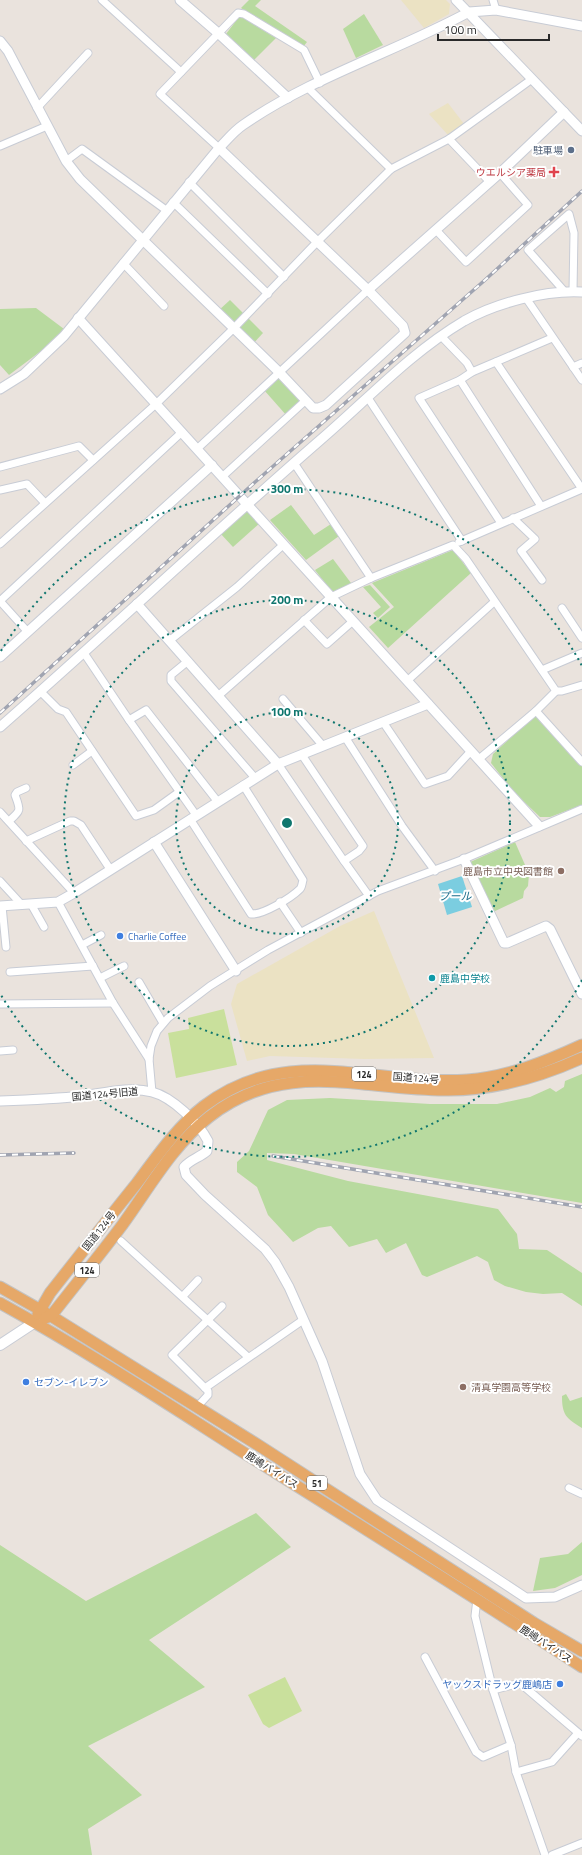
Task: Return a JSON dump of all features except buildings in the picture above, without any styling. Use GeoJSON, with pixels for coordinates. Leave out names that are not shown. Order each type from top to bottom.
{"type":"FeatureCollection","features":[{"type":"Feature","properties":{"kind":"highway","name":"国道124号"},"geometry":{"type":"LineString","coordinates":[[51,1316],[122,1225],[166,1164],[204,1107],[234,1087],[253,1079],[275,1073],[304,1070],[420,1079],[466,1080],[489,1078],[525,1069],[582,1045]]}},
{"type":"Feature","properties":{"kind":"highway","name":"国道124号"},"geometry":{"type":"LineString","coordinates":[[35,1322],[39,1309],[166,1145],[194,1122],[239,1097],[251,1092],[288,1082],[328,1081],[447,1090],[469,1090],[527,1079],[559,1069],[582,1058]]}},
{"type":"Feature","properties":{"kind":"highway","name":"鹿嶋バイパス"},"geometry":{"type":"LineString","coordinates":[[0,1287],[51,1316],[197,1407],[521,1614],[582,1651]]}},
{"type":"Feature","properties":{"kind":"highway","name":"鹿嶋バイパス"},"geometry":{"type":"LineString","coordinates":[[0,1303],[35,1322],[157,1397],[582,1667]]}},
{"type":"Feature","properties":{"kind":"highway"},"geometry":{"type":"LineString","coordinates":[[35,1322],[51,1316]]}},
{"type":"Feature","properties":{"kind":"main road"},"geometry":{"type":"LineString","coordinates":[[0,1345],[35,1322]]}},
{"type":"Feature","properties":{"kind":"street"},"geometry":{"type":"LineString","coordinates":[[102,0],[181,72]]}},
{"type":"Feature","properties":{"kind":"street"},"geometry":{"type":"LineString","coordinates":[[180,0],[288,98]]}},
{"type":"Feature","properties":{"kind":"street"},"geometry":{"type":"LineString","coordinates":[[456,0],[582,131]]}},
{"type":"Feature","properties":{"kind":"street"},"geometry":{"type":"LineString","coordinates":[[493,0],[496,10]]}},
{"type":"Feature","properties":{"kind":"street"},"geometry":{"type":"LineString","coordinates":[[0,389],[24,374],[41,360],[64,336],[189,182],[219,148],[242,126],[288,98],[469,12],[496,10],[582,26]]}},
{"type":"Feature","properties":{"kind":"street"},"geometry":{"type":"LineString","coordinates":[[0,41],[8,51],[66,161],[80,179],[142,241],[280,373],[313,408],[319,408],[326,405],[405,333],[403,326],[368,290],[160,94],[238,13],[244,14],[304,50],[320,83]]}},
{"type":"Feature","properties":{"kind":"street"},"geometry":{"type":"LineString","coordinates":[[37,108],[88,53]]}},
{"type":"Feature","properties":{"kind":"street"},"geometry":{"type":"LineString","coordinates":[[0,544],[156,404],[391,170],[450,139],[532,79]]}},
{"type":"Feature","properties":{"kind":"street"},"geometry":{"type":"LineString","coordinates":[[308,88],[391,170]]}},
{"type":"Feature","properties":{"kind":"street"},"geometry":{"type":"LineString","coordinates":[[197,449],[368,290],[489,181],[500,173],[564,112]]}},
{"type":"Feature","properties":{"kind":"street"},"geometry":{"type":"LineString","coordinates":[[0,146],[47,126]]}},
{"type":"Feature","properties":{"kind":"street"},"geometry":{"type":"LineString","coordinates":[[450,139],[489,181]]}},
{"type":"Feature","properties":{"kind":"street"},"geometry":{"type":"LineString","coordinates":[[66,161],[82,150],[166,210]]}},
{"type":"Feature","properties":{"kind":"street"},"geometry":{"type":"LineString","coordinates":[[436,230],[466,262],[528,205],[500,173]]}},
{"type":"Feature","properties":{"kind":"street"},"geometry":{"type":"LineString","coordinates":[[189,182],[284,276]]}},
{"type":"Feature","properties":{"kind":"street"},"geometry":{"type":"LineString","coordinates":[[173,202],[268,294]]}},
{"type":"Feature","properties":{"kind":"street"},"geometry":{"type":"LineString","coordinates":[[568,214],[574,233],[573,292],[528,250],[568,214]]}},
{"type":"Feature","properties":{"kind":"street"},"geometry":{"type":"LineString","coordinates":[[123,263],[164,306]]}},
{"type":"Feature","properties":{"kind":"street"},"geometry":{"type":"LineString","coordinates":[[0,727],[84,653],[246,504],[441,336],[466,320],[526,298],[573,292]]}},
{"type":"Feature","properties":{"kind":"street"},"geometry":{"type":"LineString","coordinates":[[526,298],[582,380]]}},
{"type":"Feature","properties":{"kind":"street"},"geometry":{"type":"LineString","coordinates":[[78,318],[539,826]]}},
{"type":"Feature","properties":{"kind":"street"},"geometry":{"type":"LineString","coordinates":[[441,336],[467,363],[472,372]]}},
{"type":"Feature","properties":{"kind":"street"},"geometry":{"type":"LineString","coordinates":[[501,523],[419,398],[460,380],[472,372],[552,338]]}},
{"type":"Feature","properties":{"kind":"street"},"geometry":{"type":"LineString","coordinates":[[218,696],[331,597],[371,578],[453,545],[582,489],[496,362]]}},
{"type":"Feature","properties":{"kind":"street"},"geometry":{"type":"LineString","coordinates":[[574,367],[582,363]]}},
{"type":"Feature","properties":{"kind":"street"},"geometry":{"type":"LineString","coordinates":[[460,380],[541,506]]}},
{"type":"Feature","properties":{"kind":"street"},"geometry":{"type":"LineString","coordinates":[[368,398],[462,540]]}},
{"type":"Feature","properties":{"kind":"street"},"geometry":{"type":"LineString","coordinates":[[222,477],[305,401]]}},
{"type":"Feature","properties":{"kind":"street"},"geometry":{"type":"LineString","coordinates":[[28,631],[0,601],[182,432]]}},
{"type":"Feature","properties":{"kind":"street"},"geometry":{"type":"LineString","coordinates":[[0,467],[79,446],[93,460]]}},
{"type":"Feature","properties":{"kind":"street"},"geometry":{"type":"LineString","coordinates":[[294,463],[371,578]]}},
{"type":"Feature","properties":{"kind":"street"},"geometry":{"type":"LineString","coordinates":[[0,657],[212,465]]}},
{"type":"Feature","properties":{"kind":"street"},"geometry":{"type":"LineString","coordinates":[[0,490],[27,484],[45,503]]}},
{"type":"Feature","properties":{"kind":"street"},"geometry":{"type":"LineString","coordinates":[[513,518],[535,539],[521,551],[542,580]]}},
{"type":"Feature","properties":{"kind":"street"},"geometry":{"type":"LineString","coordinates":[[169,640],[237,586],[283,545]]}},
{"type":"Feature","properties":{"kind":"street"},"geometry":{"type":"LineString","coordinates":[[453,545],[466,559],[556,691]]}},
{"type":"Feature","properties":{"kind":"street"},"geometry":{"type":"LineString","coordinates":[[407,681],[494,602]]}},
{"type":"Feature","properties":{"kind":"street"},"geometry":{"type":"LineString","coordinates":[[137,604],[278,764],[369,896]]}},
{"type":"Feature","properties":{"kind":"street"},"geometry":{"type":"LineString","coordinates":[[562,608],[582,638]]}},
{"type":"Feature","properties":{"kind":"street"},"geometry":{"type":"LineString","coordinates":[[304,620],[327,644],[353,621]]}},
{"type":"Feature","properties":{"kind":"street"},"geometry":{"type":"LineString","coordinates":[[84,653],[179,792],[251,914],[259,915],[301,888],[303,880],[243,785]]}},
{"type":"Feature","properties":{"kind":"street"},"geometry":{"type":"LineString","coordinates":[[542,670],[582,653]]}},
{"type":"Feature","properties":{"kind":"street"},"geometry":{"type":"LineString","coordinates":[[188,661],[171,675],[171,681],[255,778]]}},
{"type":"Feature","properties":{"kind":"street"},"geometry":{"type":"LineString","coordinates":[[479,759],[536,711],[556,691],[562,691],[582,685]]}},
{"type":"Feature","properties":{"kind":"street"},"geometry":{"type":"LineString","coordinates":[[40,691],[58,709],[66,712],[136,816],[154,810],[179,792]]}},
{"type":"Feature","properties":{"kind":"street"},"geometry":{"type":"LineString","coordinates":[[283,699],[323,746]]}},
{"type":"Feature","properties":{"kind":"street"},"geometry":{"type":"LineString","coordinates":[[6,947],[1,906],[58,902],[278,764],[428,704]]}},
{"type":"Feature","properties":{"kind":"street"},"geometry":{"type":"LineString","coordinates":[[129,720],[146,710],[218,802]]}},
{"type":"Feature","properties":{"kind":"street"},"geometry":{"type":"LineString","coordinates":[[536,711],[582,762]]}},
{"type":"Feature","properties":{"kind":"street"},"geometry":{"type":"LineString","coordinates":[[383,722],[425,784],[448,776],[471,751]]}},
{"type":"Feature","properties":{"kind":"street"},"geometry":{"type":"LineString","coordinates":[[345,737],[402,826],[435,870]]}},
{"type":"Feature","properties":{"kind":"street"},"geometry":{"type":"LineString","coordinates":[[73,765],[92,751]]}},
{"type":"Feature","properties":{"kind":"street"},"geometry":{"type":"LineString","coordinates":[[302,755],[363,846],[359,851],[344,861]]}},
{"type":"Feature","properties":{"kind":"street"},"geometry":{"type":"LineString","coordinates":[[9,821],[19,812],[20,808],[15,795],[17,792],[26,788]]}},
{"type":"Feature","properties":{"kind":"street"},"geometry":{"type":"LineString","coordinates":[[152,1092],[150,1059],[151,1046],[155,1035],[164,1023],[205,989],[268,950],[369,896],[464,859],[582,809]]}},
{"type":"Feature","properties":{"kind":"street"},"geometry":{"type":"LineString","coordinates":[[0,812],[74,893]]}},
{"type":"Feature","properties":{"kind":"street"},"geometry":{"type":"LineString","coordinates":[[26,841],[70,821],[74,821],[81,825],[110,869]]}},
{"type":"Feature","properties":{"kind":"street"},"geometry":{"type":"LineString","coordinates":[[154,842],[236,971]]}},
{"type":"Feature","properties":{"kind":"street"},"geometry":{"type":"LineString","coordinates":[[464,859],[504,943],[546,926],[550,929],[582,994]]}},
{"type":"Feature","properties":{"kind":"street"},"geometry":{"type":"LineString","coordinates":[[0,881],[22,905]]}},
{"type":"Feature","properties":{"kind":"street"},"geometry":{"type":"LineString","coordinates":[[58,902],[113,1002],[150,1059]]}},
{"type":"Feature","properties":{"kind":"street"},"geometry":{"type":"LineString","coordinates":[[280,902],[301,933]]}},
{"type":"Feature","properties":{"kind":"street"},"geometry":{"type":"LineString","coordinates":[[32,904],[44,928]]}},
{"type":"Feature","properties":{"kind":"street"},"geometry":{"type":"LineString","coordinates":[[82,945],[101,935]]}},
{"type":"Feature","properties":{"kind":"street"},"geometry":{"type":"LineString","coordinates":[[10,972],[93,966]]}},
{"type":"Feature","properties":{"kind":"street"},"geometry":{"type":"LineString","coordinates":[[100,978],[124,966]]}},
{"type":"Feature","properties":{"kind":"street"},"geometry":{"type":"LineString","coordinates":[[139,982],[164,1023]]}},
{"type":"Feature","properties":{"kind":"street"},"geometry":{"type":"LineString","coordinates":[[0,1004],[113,1002]]}},
{"type":"Feature","properties":{"kind":"street"},"geometry":{"type":"LineString","coordinates":[[0,1051],[13,1050]]}},
{"type":"Feature","properties":{"kind":"street","name":"国道124号旧道"},"geometry":{"type":"LineString","coordinates":[[0,1101],[46,1100],[134,1090],[152,1092],[167,1099],[194,1122],[205,1136],[208,1146],[207,1150],[198,1158],[190,1159],[184,1167],[186,1175],[265,1249],[275,1262],[289,1287],[303,1320]]}},
{"type":"Feature","properties":{"kind":"street"},"geometry":{"type":"LineString","coordinates":[[121,1241],[247,1356]]}},
{"type":"Feature","properties":{"kind":"street"},"geometry":{"type":"LineString","coordinates":[[183,1296],[198,1280]]}},
{"type":"Feature","properties":{"kind":"street"},"geometry":{"type":"LineString","coordinates":[[197,1407],[208,1395],[208,1391],[172,1355],[222,1306]]}},
{"type":"Feature","properties":{"kind":"street"},"geometry":{"type":"LineString","coordinates":[[205,1388],[303,1320],[322,1361],[360,1474],[377,1500],[526,1598],[555,1597],[582,1585]]}},
{"type":"Feature","properties":{"kind":"street"},"geometry":{"type":"LineString","coordinates":[[569,1488],[582,1494]]}},
{"type":"Feature","properties":{"kind":"street"},"geometry":{"type":"LineString","coordinates":[[477,1599],[475,1605],[476,1622],[493,1690],[511,1745],[516,1772],[545,1855]]}},
{"type":"Feature","properties":{"kind":"street"},"geometry":{"type":"LineString","coordinates":[[425,1656],[476,1752],[483,1757],[511,1745]]}},
{"type":"Feature","properties":{"kind":"street"},"geometry":{"type":"LineString","coordinates":[[493,1690],[520,1683],[580,1734],[552,1762],[516,1772]]}},
{"type":"Feature","properties":{"kind":"street"},"geometry":{"type":"LineString","coordinates":[[552,1855],[582,1843]]}},
{"type":"Feature","properties":{"kind":"green space"},"geometry":{"type":"Polygon","coordinates":[[[249,0],[261,0],[255,6],[307,42],[303,47],[241,8],[249,0]]]}},
{"type":"Feature","properties":{"kind":"green space"},"geometry":{"type":"Polygon","coordinates":[[[364,14],[383,45],[356,58],[343,29],[364,14]]]}},
{"type":"Feature","properties":{"kind":"green space"},"geometry":{"type":"Polygon","coordinates":[[[239,17],[242,17],[276,38],[254,60],[226,34],[239,17]]]}},
{"type":"Feature","properties":{"kind":"green space"},"geometry":{"type":"Polygon","coordinates":[[[230,300],[245,315],[234,327],[218,311],[230,300]]]}},
{"type":"Feature","properties":{"kind":"green space"},"geometry":{"type":"Polygon","coordinates":[[[36,308],[64,329],[41,351],[9,375],[0,365],[0,309],[36,308]]]}},
{"type":"Feature","properties":{"kind":"green space"},"geometry":{"type":"Polygon","coordinates":[[[247,317],[263,333],[252,345],[235,329],[247,317]]]}},
{"type":"Feature","properties":{"kind":"green space"},"geometry":{"type":"Polygon","coordinates":[[[280,374],[304,401],[287,416],[264,390],[280,374]]]}},
{"type":"Feature","properties":{"kind":"green space"},"geometry":{"type":"Polygon","coordinates":[[[291,505],[314,535],[331,524],[339,536],[306,560],[270,520],[291,505]]]}},
{"type":"Feature","properties":{"kind":"green space"},"geometry":{"type":"Polygon","coordinates":[[[245,510],[249,510],[260,523],[233,547],[220,533],[245,510]]]}},
{"type":"Feature","properties":{"kind":"green space"},"geometry":{"type":"Polygon","coordinates":[[[453,550],[471,573],[388,648],[369,627],[394,607],[372,583],[453,550]]]}},
{"type":"Feature","properties":{"kind":"green space"},"geometry":{"type":"Polygon","coordinates":[[[333,559],[351,583],[333,593],[315,570],[333,559]]]}},
{"type":"Feature","properties":{"kind":"green space"},"geometry":{"type":"Polygon","coordinates":[[[370,585],[390,607],[378,618],[373,613],[381,607],[363,587],[370,585]]]}},
{"type":"Feature","properties":{"kind":"green space"},"geometry":{"type":"Polygon","coordinates":[[[535,715],[582,765],[582,805],[550,817],[540,817],[513,791],[491,763],[493,754],[535,715]]]}},
{"type":"Feature","properties":{"kind":"green space"},"geometry":{"type":"Polygon","coordinates":[[[515,842],[529,874],[528,886],[524,891],[523,898],[491,913],[468,863],[515,842]]]}},
{"type":"Feature","properties":{"kind":"green space"},"geometry":{"type":"Polygon","coordinates":[[[224,1009],[237,1065],[176,1078],[168,1033],[189,1029],[188,1018],[224,1009]]]}},
{"type":"Feature","properties":{"kind":"green space"},"geometry":{"type":"Polygon","coordinates":[[[582,1074],[582,1203],[294,1154],[267,1153],[267,1160],[348,1181],[498,1209],[517,1234],[519,1249],[547,1250],[582,1273],[582,1306],[562,1293],[543,1294],[526,1292],[505,1286],[494,1280],[488,1262],[477,1256],[427,1277],[422,1275],[406,1243],[386,1253],[377,1239],[349,1247],[331,1226],[318,1228],[293,1242],[268,1215],[257,1187],[237,1172],[237,1162],[249,1151],[268,1110],[287,1100],[330,1098],[430,1104],[497,1104],[530,1097],[550,1088],[556,1092],[564,1087],[565,1081],[582,1074]]]}},
{"type":"Feature","properties":{"kind":"green space"},"geometry":{"type":"Polygon","coordinates":[[[566,1394],[570,1401],[582,1397],[582,1428],[572,1421],[564,1412],[562,1396],[566,1394]]]}},
{"type":"Feature","properties":{"kind":"green space"},"geometry":{"type":"Polygon","coordinates":[[[256,1513],[291,1547],[149,1640],[205,1687],[88,1746],[142,1795],[88,1829],[92,1855],[0,1855],[0,1545],[86,1601],[256,1513]]]}},
{"type":"Feature","properties":{"kind":"green space"},"geometry":{"type":"Polygon","coordinates":[[[582,1542],[582,1575],[555,1588],[533,1591],[540,1558],[568,1554],[582,1542]]]}},
{"type":"Feature","properties":{"kind":"green space"},"geometry":{"type":"Polygon","coordinates":[[[285,1677],[302,1711],[269,1728],[263,1724],[248,1695],[285,1677]]]}},
{"type":"Feature","properties":{"kind":"sand"},"geometry":{"type":"Polygon","coordinates":[[[401,0],[446,0],[450,4],[449,14],[424,28],[401,0]]]}},
{"type":"Feature","properties":{"kind":"sand"},"geometry":{"type":"Polygon","coordinates":[[[448,103],[464,124],[448,135],[429,114],[448,103]]]}},
{"type":"Feature","properties":{"kind":"sand"},"geometry":{"type":"Polygon","coordinates":[[[374,911],[434,1058],[365,1059],[270,1056],[247,1061],[231,1004],[237,984],[340,926],[374,911]]]}},
{"type":"Feature","properties":{"kind":"water","name":"プール"},"geometry":{"type":"Polygon","coordinates":[[[462,876],[472,907],[447,915],[438,884],[462,876]]]}},
{"type":"Feature","properties":{"kind":"railway"},"geometry":{"type":"LineString","coordinates":[[0,713],[254,483],[485,280],[582,191]]}},
{"type":"Feature","properties":{"kind":"railway"},"geometry":{"type":"LineString","coordinates":[[0,1155],[74,1153]]}},
{"type":"Feature","properties":{"kind":"railway"},"geometry":{"type":"LineString","coordinates":[[273,1156],[582,1207]]}},
{"type":"Feature","properties":{"kind":"place","name":"駐車場"},"geometry":{"type":"Point","coordinates":[571,150]}},
{"type":"Feature","properties":{"kind":"place","name":"ウエルシア薬局"},"geometry":{"type":"Point","coordinates":[554,172]}},
{"type":"Feature","properties":{"kind":"place","name":"鹿島市立中央図書館"},"geometry":{"type":"Point","coordinates":[561,871]}},
{"type":"Feature","properties":{"kind":"place","name":"Charlie Coffee"},"geometry":{"type":"Point","coordinates":[120,936]}},
{"type":"Feature","properties":{"kind":"place","name":"鹿島中学校"},"geometry":{"type":"Point","coordinates":[432,978]}},
{"type":"Feature","properties":{"kind":"place","name":"セブン-イレブン"},"geometry":{"type":"Point","coordinates":[26,1382]}},
{"type":"Feature","properties":{"kind":"place","name":"清真学園高等学校"},"geometry":{"type":"Point","coordinates":[463,1387]}},
{"type":"Feature","properties":{"kind":"place","name":"ヤックスドラッグ鹿嶋店"},"geometry":{"type":"Point","coordinates":[560,1684]}}]}
